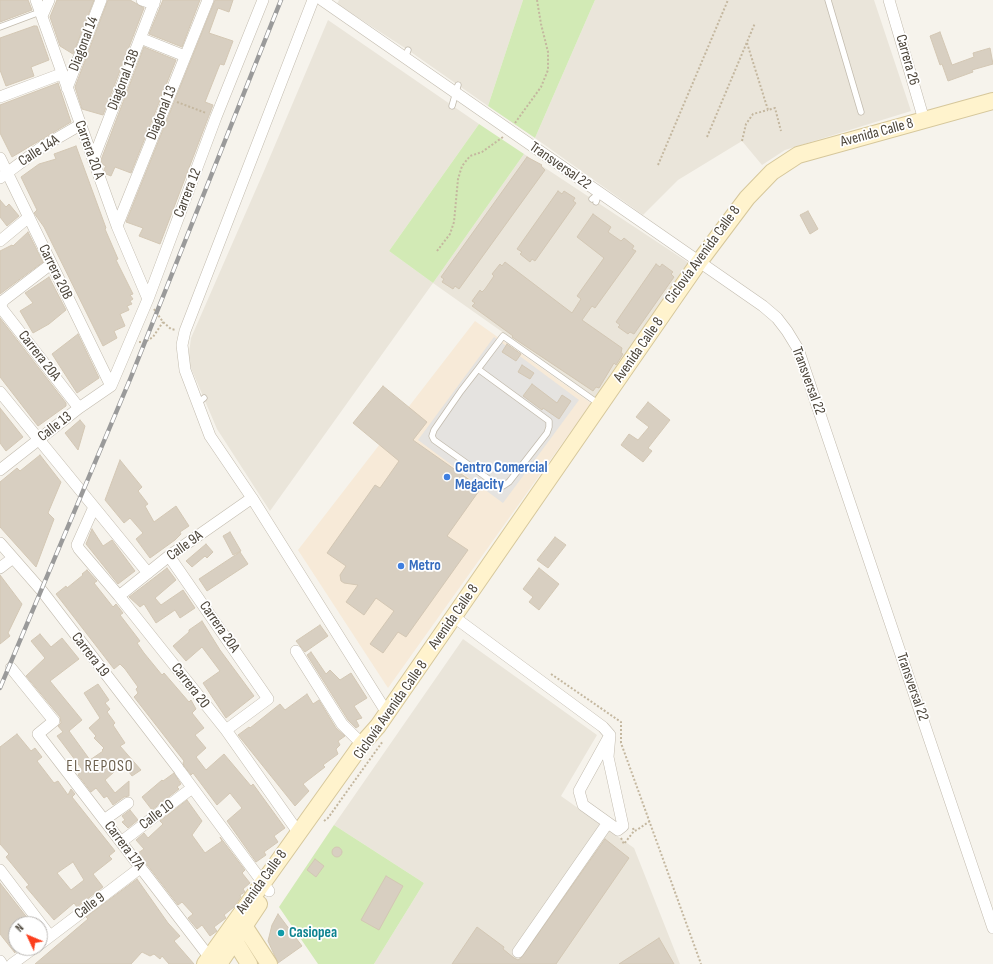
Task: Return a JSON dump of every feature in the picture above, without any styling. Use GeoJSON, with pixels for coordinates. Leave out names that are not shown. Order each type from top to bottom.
{"type":"FeatureCollection","features":[{"type":"Feature","properties":{"kind":"main road","name":"Avenida Calle 8"},"geometry":{"type":"LineString","coordinates":[[266,887],[314,826],[368,751],[454,617],[699,262],[747,198],[772,172],[798,155],[993,101]]}},
{"type":"Feature","properties":{"kind":"main road","name":"Avenida Calle 8"},"geometry":{"type":"LineString","coordinates":[[211,962],[232,935],[245,926],[298,832],[362,744],[384,725]]}},
{"type":"Feature","properties":{"kind":"main road"},"geometry":{"type":"LineString","coordinates":[[245,926],[269,964]]}},
{"type":"Feature","properties":{"kind":"main road"},"geometry":{"type":"LineString","coordinates":[[232,935],[249,964]]}},
{"type":"Feature","properties":{"kind":"street","name":"Carrera 20 A"},"geometry":{"type":"LineString","coordinates":[[36,0],[61,74],[117,226],[148,299]]}},
{"type":"Feature","properties":{"kind":"street"},"geometry":{"type":"LineString","coordinates":[[41,14],[49,0]]}},
{"type":"Feature","properties":{"kind":"street","name":"Diagonal 14"},"geometry":{"type":"LineString","coordinates":[[67,88],[101,0]]}},
{"type":"Feature","properties":{"kind":"street"},"geometry":{"type":"LineString","coordinates":[[142,0],[154,2]]}},
{"type":"Feature","properties":{"kind":"street","name":"Diagonal 13"},"geometry":{"type":"LineString","coordinates":[[117,226],[208,0]]}},
{"type":"Feature","properties":{"kind":"street","name":"Carrera 12"},"geometry":{"type":"LineString","coordinates":[[111,386],[148,299],[216,117],[263,0]]}},
{"type":"Feature","properties":{"kind":"street"},"geometry":{"type":"LineString","coordinates":[[313,0],[185,331],[182,345],[185,370],[201,401],[210,436],[252,498],[384,725]]}},
{"type":"Feature","properties":{"kind":"street","name":"Transversal 22"},"geometry":{"type":"LineString","coordinates":[[322,0],[407,54],[457,89],[598,195],[699,262],[777,318],[798,349],[993,928]]}},
{"type":"Feature","properties":{"kind":"street","name":"Carrera 26"},"geometry":{"type":"LineString","coordinates":[[889,0],[924,120]]}},
{"type":"Feature","properties":{"kind":"street","name":"Diagonal 13B"},"geometry":{"type":"LineString","coordinates":[[93,160],[154,2]]}},
{"type":"Feature","properties":{"kind":"street"},"geometry":{"type":"LineString","coordinates":[[140,38],[185,56]]}},
{"type":"Feature","properties":{"kind":"street"},"geometry":{"type":"LineString","coordinates":[[0,97],[61,74]]}},
{"type":"Feature","properties":{"kind":"street","name":"Calle 14A"},"geometry":{"type":"LineString","coordinates":[[4,175],[42,147],[80,125]]}},
{"type":"Feature","properties":{"kind":"street","name":"Carrera 20B"},"geometry":{"type":"LineString","coordinates":[[0,158],[4,175],[29,217],[111,386]]}},
{"type":"Feature","properties":{"kind":"street"},"geometry":{"type":"LineString","coordinates":[[0,241],[29,217]]}},
{"type":"Feature","properties":{"kind":"street"},"geometry":{"type":"LineString","coordinates":[[1,304],[4,300],[52,264]]}},
{"type":"Feature","properties":{"kind":"street","name":"Carrera 20A"},"geometry":{"type":"LineString","coordinates":[[1,304],[2,309],[79,408]]}},
{"type":"Feature","properties":{"kind":"street","name":"Calle 13"},"geometry":{"type":"LineString","coordinates":[[0,470],[79,408],[111,386]]}},
{"type":"Feature","properties":{"kind":"street"},"geometry":{"type":"LineString","coordinates":[[0,392],[148,573]]}},
{"type":"Feature","properties":{"kind":"street","name":"Calle 9A"},"geometry":{"type":"LineString","coordinates":[[119,596],[169,556],[252,498]]}},
{"type":"Feature","properties":{"kind":"street","name":"Carrera 20"},"geometry":{"type":"LineString","coordinates":[[94,507],[77,544],[226,730],[298,832]]}},
{"type":"Feature","properties":{"kind":"street","name":"Carrera 19"},"geometry":{"type":"LineString","coordinates":[[0,544],[42,592],[179,770],[266,887]]}},
{"type":"Feature","properties":{"kind":"street","name":"Carrera 20A"},"geometry":{"type":"LineString","coordinates":[[169,556],[268,699],[226,730]]}},
{"type":"Feature","properties":{"kind":"street"},"geometry":{"type":"LineString","coordinates":[[0,568],[13,558]]}},
{"type":"Feature","properties":{"kind":"street"},"geometry":{"type":"LineString","coordinates":[[454,617],[603,726],[610,735],[608,757],[623,826],[618,830],[607,824],[583,805],[579,791],[610,735]]}},
{"type":"Feature","properties":{"kind":"street"},"geometry":{"type":"LineString","coordinates":[[296,651],[342,724],[362,744]]}},
{"type":"Feature","properties":{"kind":"street","name":"Carrera 17A"},"geometry":{"type":"LineString","coordinates":[[11,668],[54,721],[38,734],[211,962]]}},
{"type":"Feature","properties":{"kind":"street","name":"Calle 10"},"geometry":{"type":"LineString","coordinates":[[121,842],[192,788]]}},
{"type":"Feature","properties":{"kind":"street"},"geometry":{"type":"LineString","coordinates":[[104,820],[128,803]]}},
{"type":"Feature","properties":{"kind":"street"},"geometry":{"type":"LineString","coordinates":[[518,952],[607,824]]}},
{"type":"Feature","properties":{"kind":"street","name":"Calle 9"},"geometry":{"type":"LineString","coordinates":[[50,936],[140,868]]}},
{"type":"Feature","properties":{"kind":"street"},"geometry":{"type":"LineString","coordinates":[[0,870],[50,936]]}},
{"type":"Feature","properties":{"kind":"street"},"geometry":{"type":"LineString","coordinates":[[12,964],[23,956]]}},
{"type":"Feature","properties":{"kind":"lane"},"geometry":{"type":"LineString","coordinates":[[828,0],[861,112]]}},
{"type":"Feature","properties":{"kind":"lane"},"geometry":{"type":"LineString","coordinates":[[0,28],[41,14]]}},
{"type":"Feature","properties":{"kind":"lane"},"geometry":{"type":"LineString","coordinates":[[452,106],[457,89]]}},
{"type":"Feature","properties":{"kind":"lane"},"geometry":{"type":"LineString","coordinates":[[478,369],[549,421],[547,433],[509,482],[503,486],[497,485],[434,440],[432,436],[434,430],[478,369],[503,336],[601,406]]}},
{"type":"Feature","properties":{"kind":"path"},"geometry":{"type":"LineString","coordinates":[[658,165],[728,0]]}},
{"type":"Feature","properties":{"kind":"path"},"geometry":{"type":"LineString","coordinates":[[707,137],[755,23]]}},
{"type":"Feature","properties":{"kind":"path"},"geometry":{"type":"LineString","coordinates":[[747,42],[768,110]]}},
{"type":"Feature","properties":{"kind":"path"},"geometry":{"type":"LineString","coordinates":[[168,99],[216,117]]}},
{"type":"Feature","properties":{"kind":"path"},"geometry":{"type":"LineString","coordinates":[[742,141],[746,124],[753,114],[775,108],[781,131]]}},
{"type":"Feature","properties":{"kind":"path"},"geometry":{"type":"LineString","coordinates":[[148,299],[163,322],[171,329],[185,331]]}},
{"type":"Feature","properties":{"kind":"path"},"geometry":{"type":"LineString","coordinates":[[129,343],[145,342],[153,337],[163,322]]}},
{"type":"Feature","properties":{"kind":"path","name":"Ciclovía Avenida Calle 8"},"geometry":{"type":"LineString","coordinates":[[314,826],[328,818],[384,725]]}},
{"type":"Feature","properties":{"kind":"path"},"geometry":{"type":"LineString","coordinates":[[621,743],[701,964]]}},
{"type":"Feature","properties":{"kind":"shaded area"},"geometry":{"type":"Polygon","coordinates":[[[339,0],[523,0],[488,106],[408,50],[337,4],[339,0]]]}},
{"type":"Feature","properties":{"kind":"shaded area"},"geometry":{"type":"Polygon","coordinates":[[[595,0],[874,0],[911,111],[785,150],[762,165],[742,141],[678,180],[643,215],[535,138],[595,0]]]}},
{"type":"Feature","properties":{"kind":"shaded area"},"geometry":{"type":"Polygon","coordinates":[[[328,20],[479,124],[389,251],[433,283],[270,511],[217,429],[188,361],[191,338],[328,20]]]}},
{"type":"Feature","properties":{"kind":"shaded area"},"geometry":{"type":"Polygon","coordinates":[[[524,154],[689,263],[597,399],[433,283],[524,154]]]}},
{"type":"Feature","properties":{"kind":"shaded area","name":"Centro Comercial Megacity"},"geometry":{"type":"Polygon","coordinates":[[[475,321],[591,403],[388,688],[298,550],[475,321]]]}},
{"type":"Feature","properties":{"kind":"shaded area"},"geometry":{"type":"Polygon","coordinates":[[[494,337],[579,400],[503,503],[418,440],[494,337]]]}},
{"type":"Feature","properties":{"kind":"shaded area"},"geometry":{"type":"Polygon","coordinates":[[[463,639],[597,735],[561,796],[634,848],[680,964],[374,964],[424,883],[334,825],[463,639]]]}},
{"type":"Feature","properties":{"kind":"green space"},"geometry":{"type":"Polygon","coordinates":[[[523,0],[595,0],[535,138],[488,106],[523,0]]]}},
{"type":"Feature","properties":{"kind":"green space"},"geometry":{"type":"Polygon","coordinates":[[[479,124],[524,154],[433,283],[389,251],[479,124]]]}},
{"type":"Feature","properties":{"kind":"green space"},"geometry":{"type":"Polygon","coordinates":[[[334,825],[424,883],[374,964],[318,964],[279,907],[334,825]]]}},
{"type":"Feature","properties":{"kind":"building"},"geometry":{"type":"Polygon","coordinates":[[[0,0],[28,0],[32,10],[0,22],[0,0]]]}},
{"type":"Feature","properties":{"kind":"building"},"geometry":{"type":"Polygon","coordinates":[[[57,0],[94,0],[73,54],[60,46],[50,17],[57,0]]]}},
{"type":"Feature","properties":{"kind":"building"},"geometry":{"type":"Polygon","coordinates":[[[108,0],[130,0],[144,8],[103,115],[82,109],[75,87],[108,0]]]}},
{"type":"Feature","properties":{"kind":"building"},"geometry":{"type":"Polygon","coordinates":[[[163,0],[200,0],[182,47],[149,34],[163,0]]]}},
{"type":"Feature","properties":{"kind":"building"},"geometry":{"type":"Polygon","coordinates":[[[215,0],[233,0],[229,12],[218,8],[209,33],[233,41],[224,65],[220,64],[205,102],[213,105],[160,244],[139,236],[143,228],[126,222],[215,0]]]}},
{"type":"Feature","properties":{"kind":"building"},"geometry":{"type":"Polygon","coordinates":[[[37,26],[49,60],[31,67],[34,76],[6,86],[0,70],[0,38],[37,26]]]}},
{"type":"Feature","properties":{"kind":"building"},"geometry":{"type":"Polygon","coordinates":[[[940,32],[952,65],[974,57],[973,53],[990,48],[993,64],[972,70],[973,72],[948,81],[942,64],[940,65],[930,36],[940,32]]]}},
{"type":"Feature","properties":{"kind":"building"},"geometry":{"type":"Polygon","coordinates":[[[144,47],[176,60],[131,173],[115,167],[111,176],[106,174],[104,169],[106,166],[102,164],[101,160],[144,47]]]}},
{"type":"Feature","properties":{"kind":"building"},"geometry":{"type":"Polygon","coordinates":[[[58,83],[71,122],[12,157],[0,133],[0,105],[58,83]]]}},
{"type":"Feature","properties":{"kind":"building"},"geometry":{"type":"Polygon","coordinates":[[[76,146],[106,228],[105,229],[118,259],[116,260],[133,294],[130,295],[133,299],[130,301],[132,304],[127,306],[129,310],[120,314],[125,326],[114,331],[117,338],[103,346],[44,227],[34,213],[37,210],[21,177],[39,164],[56,159],[54,154],[76,146]]]}},
{"type":"Feature","properties":{"kind":"building"},"geometry":{"type":"Polygon","coordinates":[[[527,157],[542,165],[541,166],[545,170],[459,289],[455,286],[453,289],[442,282],[444,279],[441,277],[527,157]]]}},
{"type":"Feature","properties":{"kind":"building"},"geometry":{"type":"Polygon","coordinates":[[[558,191],[562,194],[564,191],[575,198],[573,201],[576,203],[535,261],[532,259],[530,262],[520,254],[522,252],[517,249],[558,191]]]}},
{"type":"Feature","properties":{"kind":"building"},"geometry":{"type":"Polygon","coordinates":[[[0,200],[6,207],[9,204],[19,216],[7,226],[0,217],[0,200]]]}},
{"type":"Feature","properties":{"kind":"building"},"geometry":{"type":"Polygon","coordinates":[[[808,211],[818,229],[810,234],[800,215],[808,211]]]}},
{"type":"Feature","properties":{"kind":"building"},"geometry":{"type":"Polygon","coordinates":[[[593,214],[611,227],[608,232],[621,241],[624,238],[634,246],[632,249],[636,251],[595,308],[592,306],[582,320],[622,348],[621,353],[623,354],[616,365],[614,363],[599,388],[596,387],[593,391],[512,337],[513,336],[472,306],[475,303],[472,301],[480,290],[482,292],[485,289],[494,276],[492,274],[500,264],[502,266],[505,262],[572,313],[581,299],[577,296],[604,258],[577,237],[593,214]]]}},
{"type":"Feature","properties":{"kind":"building"},"geometry":{"type":"Polygon","coordinates":[[[28,232],[43,262],[0,294],[0,251],[12,245],[13,246],[28,232]]]}},
{"type":"Feature","properties":{"kind":"building"},"geometry":{"type":"Polygon","coordinates":[[[656,264],[660,267],[662,264],[673,272],[671,274],[674,277],[634,334],[630,332],[628,334],[618,327],[620,325],[616,322],[656,264]]]}},
{"type":"Feature","properties":{"kind":"building"},"geometry":{"type":"Polygon","coordinates":[[[49,277],[66,310],[49,324],[33,333],[20,311],[33,303],[25,293],[49,277]]]}},
{"type":"Feature","properties":{"kind":"building"},"geometry":{"type":"Polygon","coordinates":[[[0,318],[66,403],[66,406],[38,426],[0,377],[0,318]]]}},
{"type":"Feature","properties":{"kind":"building"},"geometry":{"type":"Polygon","coordinates":[[[78,334],[99,378],[77,393],[52,354],[78,334]]]}},
{"type":"Feature","properties":{"kind":"building"},"geometry":{"type":"Polygon","coordinates":[[[507,344],[521,354],[516,361],[502,352],[507,344]]]}},
{"type":"Feature","properties":{"kind":"building"},"geometry":{"type":"Polygon","coordinates":[[[522,365],[534,373],[530,379],[518,372],[522,365]]]}},
{"type":"Feature","properties":{"kind":"building"},"geometry":{"type":"Polygon","coordinates":[[[532,384],[557,403],[562,395],[571,401],[559,419],[543,408],[542,410],[523,396],[532,384]]]}},
{"type":"Feature","properties":{"kind":"building"},"geometry":{"type":"Polygon","coordinates":[[[383,386],[427,422],[413,440],[481,488],[447,536],[468,550],[406,637],[398,632],[383,653],[370,644],[394,611],[376,598],[364,615],[346,602],[358,585],[344,583],[341,581],[340,575],[346,566],[327,553],[375,485],[380,488],[399,461],[353,423],[383,386]]]}},
{"type":"Feature","properties":{"kind":"building"},"geometry":{"type":"Polygon","coordinates":[[[648,402],[670,420],[648,448],[652,451],[643,462],[621,445],[629,434],[638,440],[649,427],[636,417],[648,402]]]}},
{"type":"Feature","properties":{"kind":"building"},"geometry":{"type":"Polygon","coordinates":[[[0,408],[23,437],[6,451],[0,443],[0,408]]]}},
{"type":"Feature","properties":{"kind":"building"},"geometry":{"type":"Polygon","coordinates":[[[80,420],[85,426],[78,450],[65,433],[80,420]]]}},
{"type":"Feature","properties":{"kind":"building"},"geometry":{"type":"Polygon","coordinates":[[[40,455],[61,482],[48,513],[54,519],[36,567],[0,527],[0,482],[17,468],[20,471],[40,455]]]}},
{"type":"Feature","properties":{"kind":"building"},"geometry":{"type":"Polygon","coordinates":[[[120,460],[142,487],[138,491],[148,504],[145,506],[154,522],[176,506],[189,526],[180,532],[181,534],[175,540],[150,558],[136,539],[143,533],[130,518],[124,523],[105,500],[120,460]]]}},
{"type":"Feature","properties":{"kind":"building"},"geometry":{"type":"Polygon","coordinates":[[[92,529],[103,546],[112,540],[135,571],[118,584],[86,544],[92,529]]]}},
{"type":"Feature","properties":{"kind":"building"},"geometry":{"type":"Polygon","coordinates":[[[230,532],[241,551],[233,555],[223,536],[230,532]]]}},
{"type":"Feature","properties":{"kind":"building"},"geometry":{"type":"Polygon","coordinates":[[[555,537],[566,545],[548,568],[537,560],[555,537]]]}},
{"type":"Feature","properties":{"kind":"building"},"geometry":{"type":"Polygon","coordinates":[[[206,544],[213,552],[207,558],[205,556],[192,567],[186,561],[206,544]]]}},
{"type":"Feature","properties":{"kind":"building"},"geometry":{"type":"Polygon","coordinates":[[[240,552],[248,564],[207,591],[199,579],[240,552]]]}},
{"type":"Feature","properties":{"kind":"building"},"geometry":{"type":"Polygon","coordinates":[[[167,568],[176,580],[155,598],[161,605],[183,590],[195,608],[180,618],[175,610],[156,623],[144,604],[140,607],[129,597],[167,568]]]}},
{"type":"Feature","properties":{"kind":"building"},"geometry":{"type":"Polygon","coordinates":[[[539,568],[559,584],[539,610],[529,602],[533,597],[523,589],[539,568]]]}},
{"type":"Feature","properties":{"kind":"building"},"geometry":{"type":"Polygon","coordinates":[[[87,570],[97,581],[94,583],[113,607],[116,604],[123,613],[120,615],[140,641],[137,643],[144,653],[162,675],[164,673],[189,702],[191,700],[196,709],[192,713],[204,728],[195,735],[206,748],[196,757],[206,770],[224,754],[251,786],[253,784],[285,828],[274,836],[278,842],[264,852],[266,855],[256,862],[227,821],[242,808],[230,793],[217,805],[193,773],[191,775],[184,766],[184,761],[134,697],[138,693],[136,689],[138,687],[125,669],[120,664],[114,669],[56,594],[66,586],[67,588],[87,570]]]}},
{"type":"Feature","properties":{"kind":"building"},"geometry":{"type":"Polygon","coordinates":[[[0,575],[22,604],[8,633],[10,636],[0,644],[0,575]]]}},
{"type":"Feature","properties":{"kind":"building"},"geometry":{"type":"Polygon","coordinates":[[[202,621],[220,650],[254,696],[226,718],[203,683],[220,671],[202,647],[186,661],[173,646],[189,632],[189,630],[202,621]]]}},
{"type":"Feature","properties":{"kind":"building"},"geometry":{"type":"Polygon","coordinates":[[[320,625],[328,636],[305,652],[296,641],[320,625]]]}},
{"type":"Feature","properties":{"kind":"building"},"geometry":{"type":"Polygon","coordinates":[[[40,634],[51,647],[62,638],[79,659],[50,681],[82,720],[69,731],[90,760],[103,751],[102,750],[104,748],[94,738],[96,736],[89,728],[100,718],[84,693],[98,684],[109,700],[105,703],[110,709],[107,712],[115,723],[113,725],[125,743],[120,746],[141,770],[132,776],[123,764],[105,780],[115,793],[129,781],[129,796],[124,797],[113,805],[107,796],[104,798],[96,788],[91,792],[78,775],[82,769],[57,736],[63,732],[58,726],[61,723],[60,717],[26,676],[45,658],[31,641],[40,634]]]}},
{"type":"Feature","properties":{"kind":"building"},"geometry":{"type":"Polygon","coordinates":[[[311,652],[326,674],[330,670],[340,680],[351,673],[367,698],[354,706],[362,718],[356,720],[359,726],[356,728],[348,720],[307,655],[311,652]]]}},
{"type":"Feature","properties":{"kind":"building"},"geometry":{"type":"Polygon","coordinates":[[[307,694],[313,704],[319,700],[336,728],[345,736],[338,741],[340,745],[336,749],[338,754],[323,765],[325,767],[303,784],[309,791],[295,806],[238,735],[249,727],[250,728],[280,704],[285,710],[307,694]]]}},
{"type":"Feature","properties":{"kind":"building"},"geometry":{"type":"Polygon","coordinates":[[[17,734],[31,751],[35,748],[42,757],[37,761],[54,783],[58,781],[68,795],[71,789],[75,794],[72,797],[115,851],[109,856],[112,859],[93,874],[103,887],[77,907],[74,903],[54,920],[26,887],[29,885],[6,857],[9,854],[0,844],[0,747],[17,734]],[[73,862],[57,873],[71,890],[84,880],[73,862]]]}},
{"type":"Feature","properties":{"kind":"building"},"geometry":{"type":"Polygon","coordinates":[[[174,773],[181,784],[177,787],[179,789],[152,810],[142,797],[162,780],[163,781],[174,773]]]}},
{"type":"Feature","properties":{"kind":"building"},"geometry":{"type":"Polygon","coordinates":[[[187,800],[202,821],[192,835],[205,853],[222,841],[220,837],[245,870],[242,873],[250,883],[243,889],[245,892],[240,895],[241,897],[234,907],[224,915],[226,918],[214,927],[217,931],[210,936],[202,925],[197,929],[188,918],[193,914],[182,902],[178,905],[138,853],[144,849],[136,840],[144,833],[148,838],[163,824],[160,821],[187,800]]]}},
{"type":"Feature","properties":{"kind":"building"},"geometry":{"type":"Polygon","coordinates":[[[130,810],[138,820],[128,828],[122,822],[125,820],[122,816],[130,810]]]}},
{"type":"Feature","properties":{"kind":"building"},"geometry":{"type":"Polygon","coordinates":[[[605,839],[629,858],[556,964],[452,964],[477,927],[504,947],[503,949],[514,958],[518,960],[521,958],[605,839]]]}},
{"type":"Feature","properties":{"kind":"building"},"geometry":{"type":"Polygon","coordinates":[[[335,847],[339,847],[341,848],[341,856],[335,857],[332,854],[332,850],[335,847]]]}},
{"type":"Feature","properties":{"kind":"building"},"geometry":{"type":"Polygon","coordinates":[[[315,859],[324,866],[316,877],[307,870],[315,859]]]}},
{"type":"Feature","properties":{"kind":"building"},"geometry":{"type":"Polygon","coordinates":[[[386,876],[403,886],[379,930],[361,920],[386,876]]]}},
{"type":"Feature","properties":{"kind":"building"},"geometry":{"type":"Polygon","coordinates":[[[137,879],[168,923],[180,936],[174,941],[194,964],[169,964],[162,956],[160,959],[154,954],[150,956],[142,952],[131,964],[35,964],[44,956],[48,956],[48,953],[88,919],[86,917],[137,879]]]}},
{"type":"Feature","properties":{"kind":"building"},"geometry":{"type":"Polygon","coordinates":[[[0,883],[26,916],[8,916],[8,944],[0,934],[0,883]]]}},
{"type":"Feature","properties":{"kind":"building","name":"Casiopea"},"geometry":{"type":"Polygon","coordinates":[[[278,914],[302,946],[278,963],[268,941],[272,925],[278,914]]]}},
{"type":"Feature","properties":{"kind":"building"},"geometry":{"type":"Polygon","coordinates":[[[659,938],[674,964],[619,964],[659,938]]]}},
{"type":"Feature","properties":{"kind":"railway"},"geometry":{"type":"LineString","coordinates":[[0,688],[131,377],[281,0]]}},
{"type":"Feature","properties":{"kind":"place","name":"Centro Comercial Megacity"},"geometry":{"type":"Point","coordinates":[447,477]}},
{"type":"Feature","properties":{"kind":"place","name":"Metro"},"geometry":{"type":"Point","coordinates":[401,566]}},
{"type":"Feature","properties":{"kind":"place","name":"Casiopea"},"geometry":{"type":"Point","coordinates":[281,933]}},
{"type":"Feature","properties":{"kind":"district","name":"EL REPOSO"},"geometry":{"type":"Point","coordinates":[100,767]}}]}
